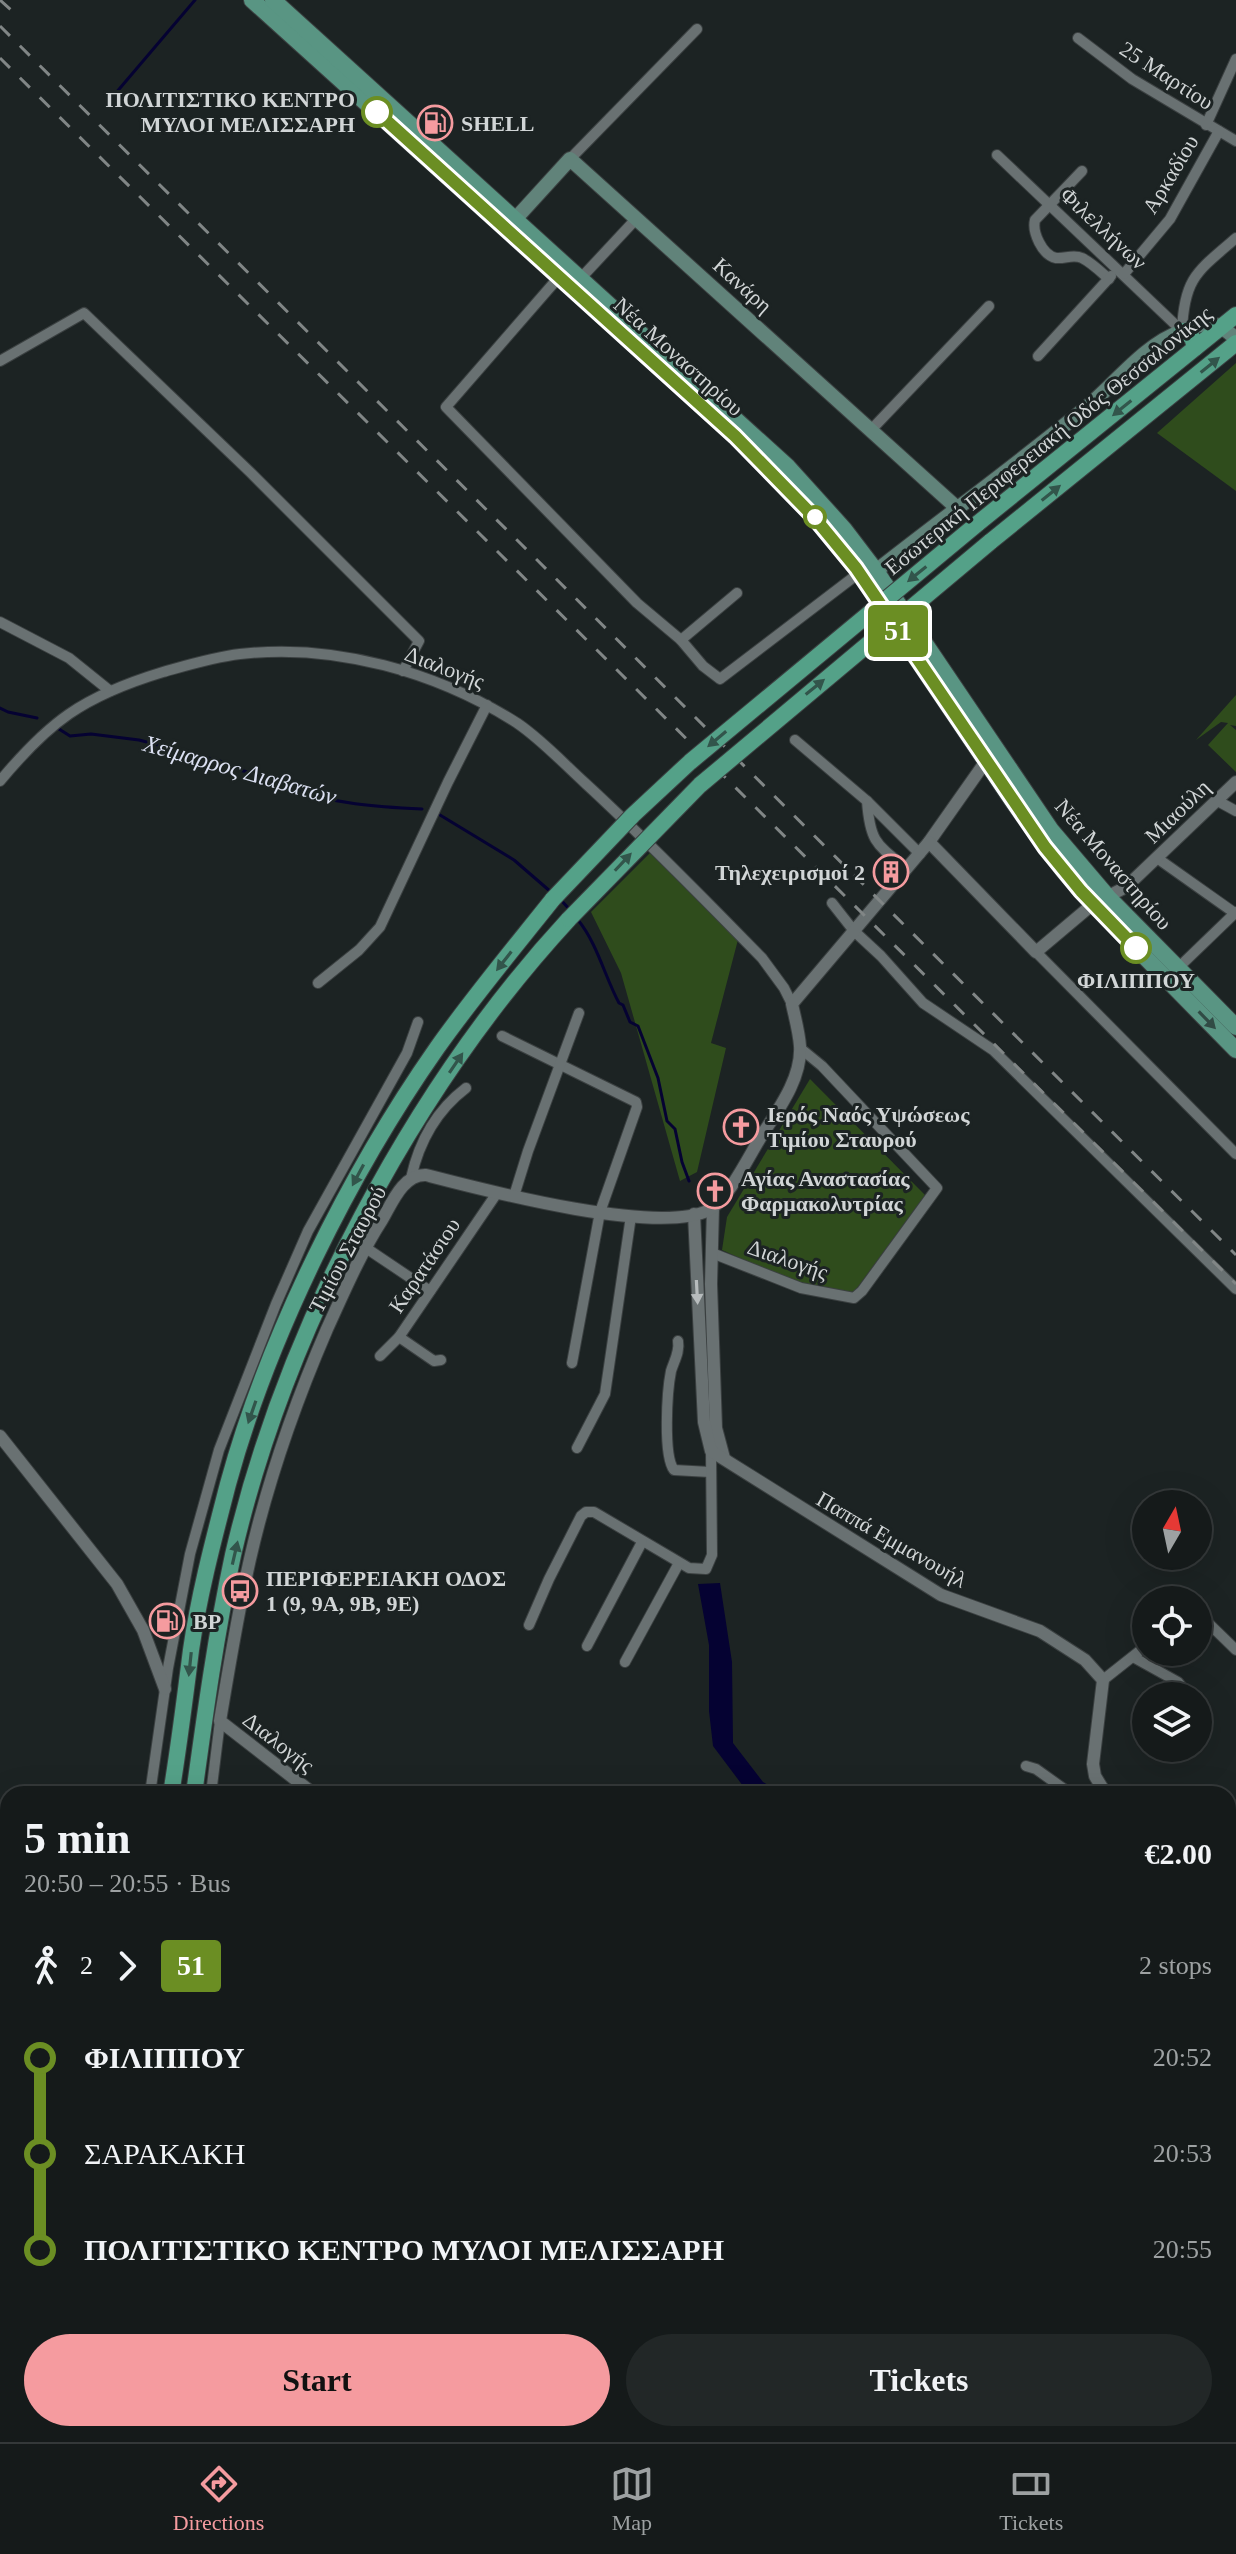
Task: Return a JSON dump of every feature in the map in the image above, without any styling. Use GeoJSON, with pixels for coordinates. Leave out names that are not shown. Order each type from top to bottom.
{"type":"FeatureCollection","features":[{"type":"Feature","properties":{"kind":"highway","name":"Εσωτερική Περιφερειακή Οδός Θεσσαλονίκης"},"geometry":{"type":"LineString","coordinates":[[172,1786],[191,1648],[209,1563],[229,1482],[253,1408],[284,1327],[353,1186],[437,1047],[553,899],[633,815],[690,762],[1229,320]]}},
{"type":"Feature","properties":{"kind":"highway"},"geometry":{"type":"LineString","coordinates":[[1182,331],[1192,337],[1195,348]]}},
{"type":"Feature","properties":{"kind":"highway","name":"Εσωτερική Περιφερειακή Οδός Θεσσαλονίκης"},"geometry":{"type":"LineString","coordinates":[[195,1786],[233,1555],[273,1422],[304,1340],[350,1239],[412,1129],[475,1035],[538,953],[700,785],[1236,341]]}},
{"type":"Feature","properties":{"kind":"main road","name":"Νέα Μοναστηρίου"},"geometry":{"type":"LineString","coordinates":[[252,0],[511,224],[581,278],[788,467],[844,529],[986,761],[1045,847],[1178,968],[1236,1027]]}},
{"type":"Feature","properties":{"kind":"main road","name":"Νέα Μοναστηρίου"},"geometry":{"type":"LineString","coordinates":[[273,0],[511,224],[559,277],[762,462],[868,572],[1100,900],[1236,1050]]}},
{"type":"Feature","properties":{"kind":"main road"},"geometry":{"type":"LineString","coordinates":[[511,224],[570,159]]}},
{"type":"Feature","properties":{"kind":"main road","name":"Κανάρη"},"geometry":{"type":"LineString","coordinates":[[570,159],[957,508]]}},
{"type":"Feature","properties":{"kind":"main road"},"geometry":{"type":"LineString","coordinates":[[868,572],[957,508],[1088,406],[1150,349],[1182,331],[1229,320],[1236,341]]}},
{"type":"Feature","properties":{"kind":"street"},"geometry":{"type":"LineString","coordinates":[[570,159],[697,29]]}},
{"type":"Feature","properties":{"kind":"street","name":"25 Μαρτίου"},"geometry":{"type":"LineString","coordinates":[[1078,38],[1132,79],[1236,141]]}},
{"type":"Feature","properties":{"kind":"street"},"geometry":{"type":"LineString","coordinates":[[1206,125],[1236,59]]}},
{"type":"Feature","properties":{"kind":"street","name":"Αρκαδίου"},"geometry":{"type":"LineString","coordinates":[[1038,356],[1170,219],[1219,131]]}},
{"type":"Feature","properties":{"kind":"street","name":"Φιλελλήνων"},"geometry":{"type":"LineString","coordinates":[[997,155],[1182,331]]}},
{"type":"Feature","properties":{"kind":"street"},"geometry":{"type":"LineString","coordinates":[[1082,171],[1035,220],[1034,233],[1048,254],[1057,258],[1082,258],[1109,279]]}},
{"type":"Feature","properties":{"kind":"street"},"geometry":{"type":"LineString","coordinates":[[581,278],[636,219]]}},
{"type":"Feature","properties":{"kind":"street"},"geometry":{"type":"LineString","coordinates":[[1182,331],[1182,309],[1192,278],[1236,238]]}},
{"type":"Feature","properties":{"kind":"street"},"geometry":{"type":"LineString","coordinates":[[559,277],[446,407],[637,603],[681,640],[703,666],[720,679],[868,572]]}},
{"type":"Feature","properties":{"kind":"street"},"geometry":{"type":"LineString","coordinates":[[871,430],[989,306]]}},
{"type":"Feature","properties":{"kind":"street"},"geometry":{"type":"LineString","coordinates":[[0,361],[84,313],[250,472],[419,641],[403,671]]}},
{"type":"Feature","properties":{"kind":"street"},"geometry":{"type":"LineString","coordinates":[[681,640],[737,593]]}},
{"type":"Feature","properties":{"kind":"street"},"geometry":{"type":"LineString","coordinates":[[0,622],[69,658],[110,691]]}},
{"type":"Feature","properties":{"kind":"street","name":"Διαλογής"},"geometry":{"type":"LineString","coordinates":[[0,781],[58,722],[110,691],[182,667],[254,653],[297,652],[322,654],[422,676],[487,705],[535,737],[604,800],[762,958],[776,974],[792,1004]]}},
{"type":"Feature","properties":{"kind":"street"},"geometry":{"type":"LineString","coordinates":[[318,983],[359,950],[380,927],[487,705]]}},
{"type":"Feature","properties":{"kind":"street"},"geometry":{"type":"LineString","coordinates":[[795,740],[867,801],[920,854]]}},
{"type":"Feature","properties":{"kind":"street"},"geometry":{"type":"LineString","coordinates":[[725,1461],[716,1428],[713,1207],[776,1113],[796,1074],[800,1048],[792,1004],[920,854],[986,761]]}},
{"type":"Feature","properties":{"kind":"street","name":"Μιαούλη"},"geometry":{"type":"LineString","coordinates":[[1036,952],[1100,900],[1123,890],[1236,782]]}},
{"type":"Feature","properties":{"kind":"street"},"geometry":{"type":"LineString","coordinates":[[1216,800],[1236,811]]}},
{"type":"Feature","properties":{"kind":"street"},"geometry":{"type":"LineString","coordinates":[[867,801],[869,830],[874,839],[907,869]]}},
{"type":"Feature","properties":{"kind":"street"},"geometry":{"type":"LineString","coordinates":[[929,842],[1236,1154]]}},
{"type":"Feature","properties":{"kind":"street"},"geometry":{"type":"LineString","coordinates":[[1157,858],[1236,913],[1178,968]]}},
{"type":"Feature","properties":{"kind":"street"},"geometry":{"type":"LineString","coordinates":[[832,903],[854,931],[923,1003],[970,1032],[1002,1058],[1236,1289]]}},
{"type":"Feature","properties":{"kind":"street"},"geometry":{"type":"LineString","coordinates":[[514,1196],[579,1013]]}},
{"type":"Feature","properties":{"kind":"street"},"geometry":{"type":"LineString","coordinates":[[151,1786],[190,1554],[225,1436],[308,1231],[407,1053],[418,1022]]}},
{"type":"Feature","properties":{"kind":"street"},"geometry":{"type":"LineString","coordinates":[[502,1036],[636,1102],[637,1107],[600,1212],[572,1363]]}},
{"type":"Feature","properties":{"kind":"street","name":"Διαλογής"},"geometry":{"type":"LineString","coordinates":[[712,1253],[801,1288],[854,1298],[937,1188],[822,1066],[800,1048]]}},
{"type":"Feature","properties":{"kind":"street"},"geometry":{"type":"LineString","coordinates":[[411,1178],[417,1154],[439,1113],[466,1088]]}},
{"type":"Feature","properties":{"kind":"street","name":"Τιμίου Σταυρού"},"geometry":{"type":"LineString","coordinates":[[220,1721],[250,1557],[278,1457],[304,1381],[366,1248],[406,1182],[426,1175],[497,1193],[631,1216],[666,1218],[694,1214],[713,1207]]}},
{"type":"Feature","properties":{"kind":"street","name":"Καρατάσιου"},"geometry":{"type":"LineString","coordinates":[[380,1356],[399,1337],[497,1193]]}},
{"type":"Feature","properties":{"kind":"street"},"geometry":{"type":"LineString","coordinates":[[529,1625],[549,1579],[581,1516],[586,1512],[594,1512],[679,1563],[698,1570],[706,1569],[710,1564],[711,1451],[704,1422],[694,1214]]}},
{"type":"Feature","properties":{"kind":"street"},"geometry":{"type":"LineString","coordinates":[[577,1448],[605,1394],[631,1216]]}},
{"type":"Feature","properties":{"kind":"street"},"geometry":{"type":"LineString","coordinates":[[366,1248],[430,1291]]}},
{"type":"Feature","properties":{"kind":"street"},"geometry":{"type":"LineString","coordinates":[[399,1337],[434,1361],[441,1360]]}},
{"type":"Feature","properties":{"kind":"street"},"geometry":{"type":"LineString","coordinates":[[678,1341],[671,1376],[668,1421],[670,1464],[674,1470],[710,1472]]}},
{"type":"Feature","properties":{"kind":"street"},"geometry":{"type":"LineString","coordinates":[[0,1436],[117,1584],[143,1630],[165,1689]]}},
{"type":"Feature","properties":{"kind":"street","name":"Παππά Εμμανουήλ"},"geometry":{"type":"LineString","coordinates":[[711,1451],[941,1595],[1040,1631],[1085,1660],[1103,1680]]}},
{"type":"Feature","properties":{"kind":"street"},"geometry":{"type":"LineString","coordinates":[[587,1646],[642,1542]]}},
{"type":"Feature","properties":{"kind":"street"},"geometry":{"type":"LineString","coordinates":[[625,1662],[679,1563]]}},
{"type":"Feature","properties":{"kind":"street"},"geometry":{"type":"LineString","coordinates":[[1212,1627],[1236,1650]]}},
{"type":"Feature","properties":{"kind":"street"},"geometry":{"type":"LineString","coordinates":[[1101,1786],[1093,1764],[1103,1680],[1132,1658]]}},
{"type":"Feature","properties":{"kind":"street"},"geometry":{"type":"LineString","coordinates":[[1149,1666],[1178,1682]]}},
{"type":"Feature","properties":{"kind":"street"},"geometry":{"type":"LineString","coordinates":[[212,1786],[220,1721]]}},
{"type":"Feature","properties":{"kind":"street","name":"Διαλογής"},"geometry":{"type":"LineString","coordinates":[[220,1721],[304,1786]]}},
{"type":"Feature","properties":{"kind":"street"},"geometry":{"type":"LineString","coordinates":[[1026,1766],[1036,1769],[1060,1786]]}},
{"type":"Feature","properties":{"kind":"green space"},"geometry":{"type":"Polygon","coordinates":[[[1236,363],[1236,491],[1157,433],[1236,363]]]}},
{"type":"Feature","properties":{"kind":"green space"},"geometry":{"type":"Polygon","coordinates":[[[1236,695],[1236,726],[1230,725],[1236,730],[1236,772],[1208,745],[1228,723],[1221,722],[1196,740],[1236,695]]]}},
{"type":"Feature","properties":{"kind":"green space"},"geometry":{"type":"Polygon","coordinates":[[[654,849],[740,932],[711,1043],[726,1048],[697,1172],[680,1181],[621,973],[591,912],[654,849]]]}},
{"type":"Feature","properties":{"kind":"green space"},"geometry":{"type":"Polygon","coordinates":[[[810,1079],[925,1195],[852,1295],[788,1280],[722,1250],[727,1217],[810,1079]]]}},
{"type":"Feature","properties":{"kind":"shaded area"},"geometry":{"type":"Polygon","coordinates":[[[720,1583],[732,1662],[733,1743],[763,1782],[770,1786],[743,1786],[713,1746],[709,1711],[709,1645],[698,1584],[720,1583]]]}},
{"type":"Feature","properties":{"kind":"waterway"},"geometry":{"type":"LineString","coordinates":[[109,101],[195,0]]}},
{"type":"Feature","properties":{"kind":"waterway","name":"Χείμαρρος Διαβατών"},"geometry":{"type":"LineString","coordinates":[[0,708],[37,718]]}},
{"type":"Feature","properties":{"kind":"waterway","name":"Χείμαρρος Διαβατών"},"geometry":{"type":"LineString","coordinates":[[59,729],[70,736],[91,734],[139,740],[227,763],[239,770],[262,775],[286,787],[322,798],[372,806],[422,809]]}},
{"type":"Feature","properties":{"kind":"waterway","name":"Χείμαρρος Διαβατών"},"geometry":{"type":"LineString","coordinates":[[440,815],[514,860],[551,892]]}},
{"type":"Feature","properties":{"kind":"waterway","name":"Χείμαρρος Διαβατών"},"geometry":{"type":"LineString","coordinates":[[560,899],[571,911]]}},
{"type":"Feature","properties":{"kind":"waterway","name":"Χείμαρρος Διαβατών"},"geometry":{"type":"LineString","coordinates":[[578,920],[619,1003],[623,1005],[630,1022],[638,1026],[658,1078],[667,1121],[675,1129],[689,1181]]}},
{"type":"Feature","properties":{"kind":"railway"},"geometry":{"type":"LineString","coordinates":[[0,0],[11,10]]}},
{"type":"Feature","properties":{"kind":"railway"},"geometry":{"type":"LineString","coordinates":[[0,26],[1236,1255]]}},
{"type":"Feature","properties":{"kind":"railway"},"geometry":{"type":"LineString","coordinates":[[0,58],[1236,1284]]}},
{"type":"Feature","properties":{"kind":"bus line","name":"51"},"geometry":{"type":"LineString","coordinates":[[377,112],[735,436],[834,539],[1045,847],[1081,891],[1136,948]]}},
{"type":"Feature","properties":{"kind":"place","name":"ΠΟΛΙΤΙΣΤΙΚΟ ΚΕΝΤΡΟ ΜΥΛΟΙ ΜΕΛΙΣΣΑΡΗ"},"geometry":{"type":"Point","coordinates":[377,112]}},
{"type":"Feature","properties":{"kind":"place","name":"SHELL"},"geometry":{"type":"Point","coordinates":[435,123]}},
{"type":"Feature","properties":{"kind":"place","name":"Τηλεχειρισμοί 2"},"geometry":{"type":"Point","coordinates":[891,872]}},
{"type":"Feature","properties":{"kind":"place","name":"ΦΙΛΙΠΠΟΥ"},"geometry":{"type":"Point","coordinates":[1136,948]}},
{"type":"Feature","properties":{"kind":"place","name":"Ιερός Ναός Υψώσεως Τιμίου Σταυρού"},"geometry":{"type":"Point","coordinates":[741,1127]}},
{"type":"Feature","properties":{"kind":"place","name":"Αγίας Αναστασίας Φαρμακολυτρίας"},"geometry":{"type":"Point","coordinates":[715,1191]}},
{"type":"Feature","properties":{"kind":"place","name":"ΠΕΡΙΦΕΡΕΙΑΚΗ ΟΔΟΣ 1 (9, 9Α, 9Β, 9Ε)"},"geometry":{"type":"Point","coordinates":[240,1591]}},
{"type":"Feature","properties":{"kind":"place","name":"BP"},"geometry":{"type":"Point","coordinates":[167,1621]}}]}
